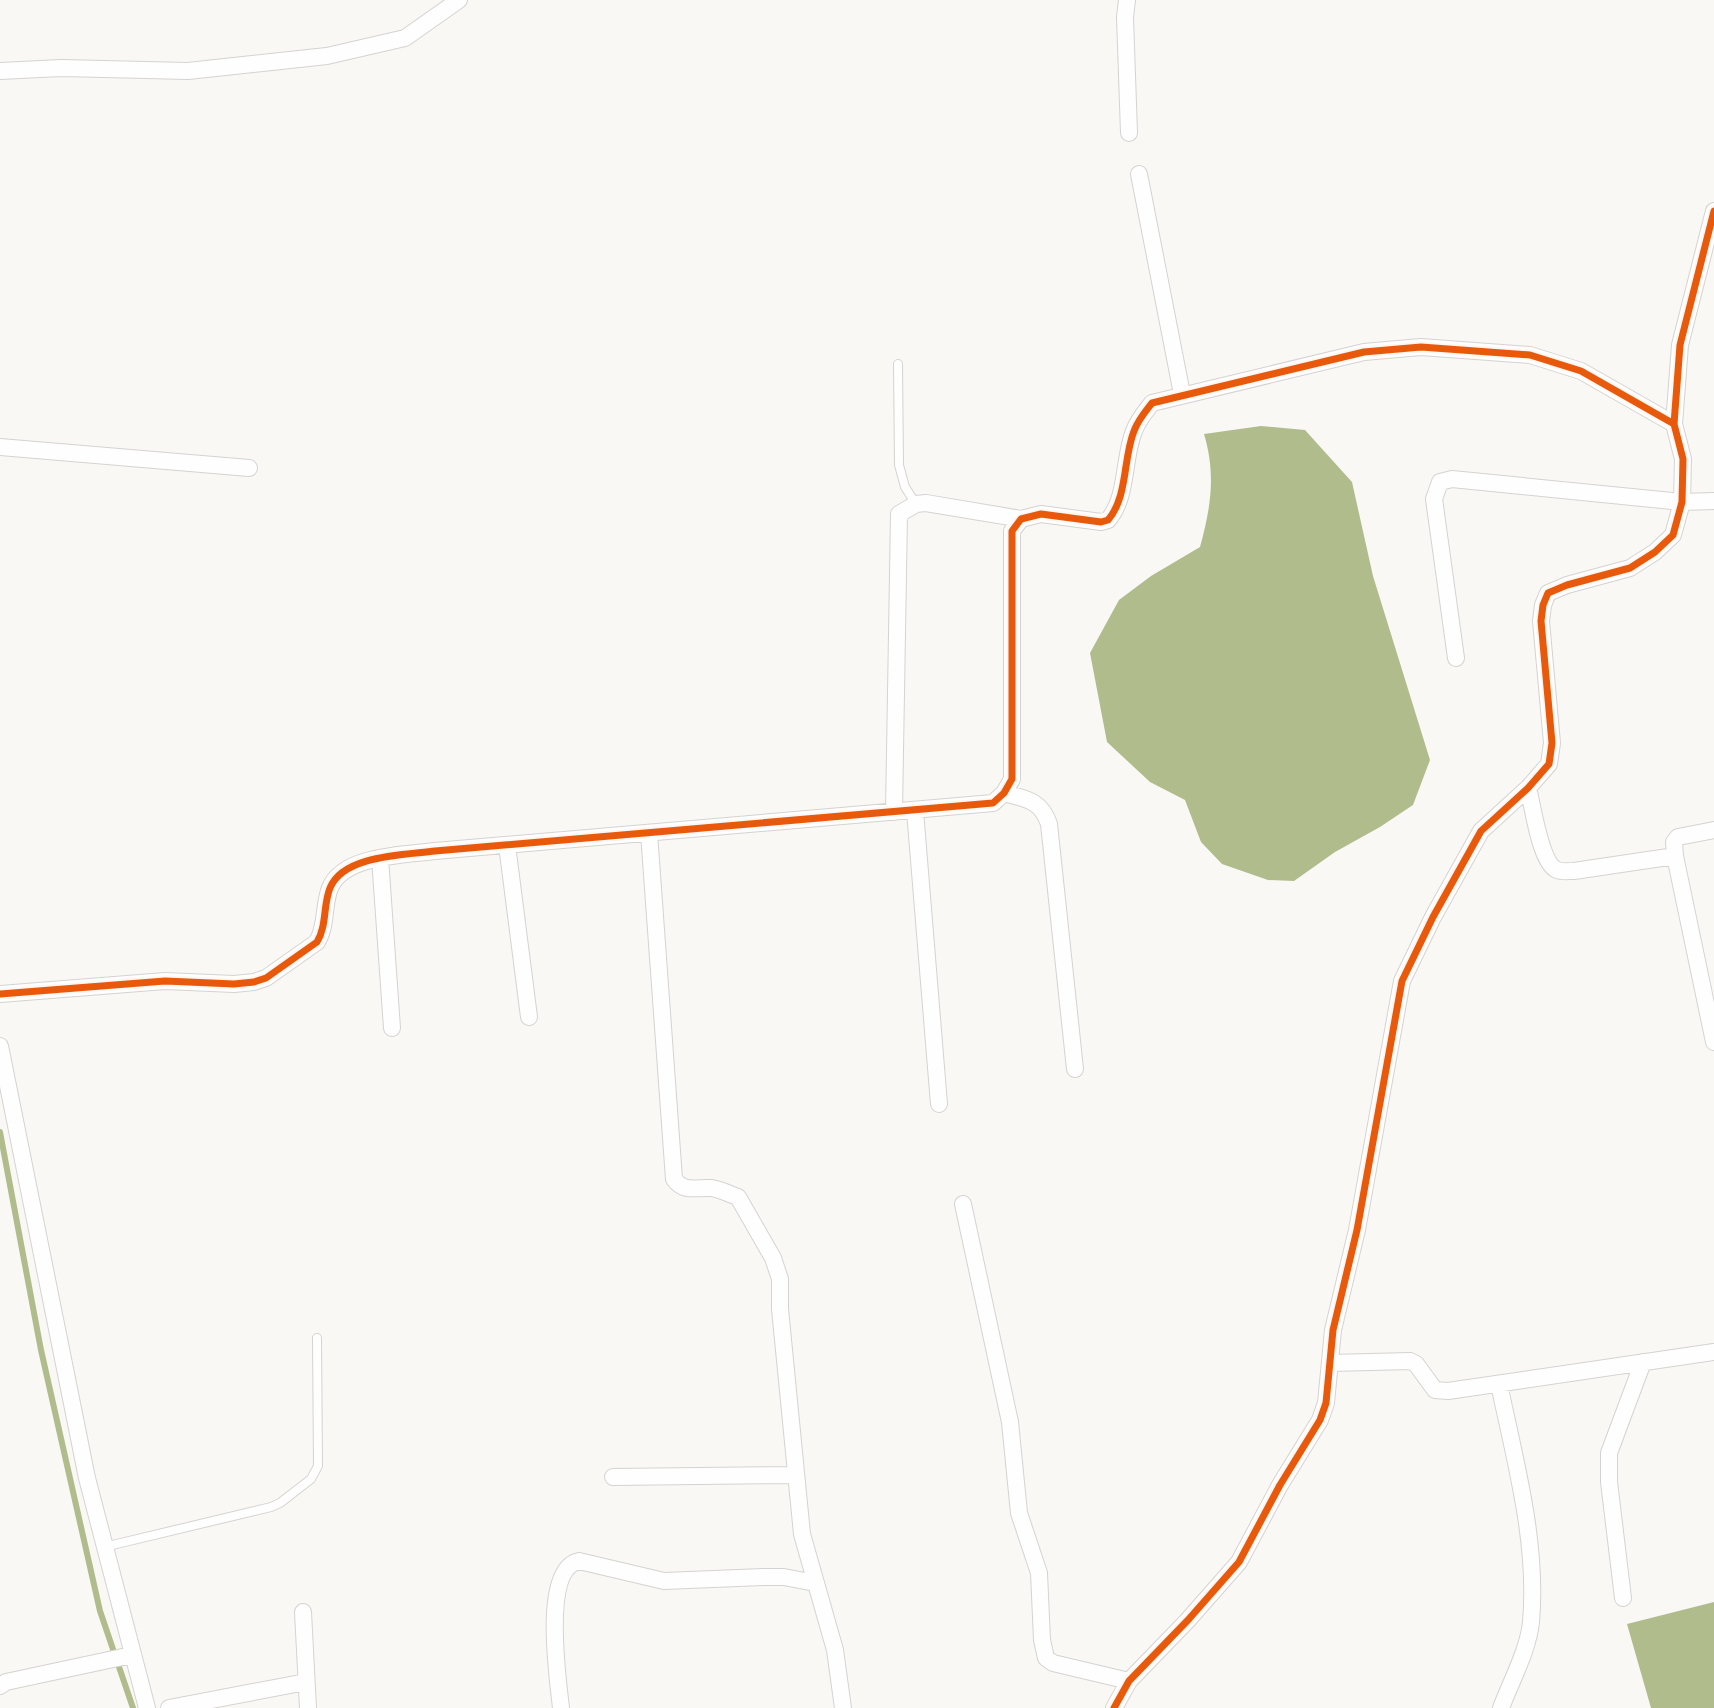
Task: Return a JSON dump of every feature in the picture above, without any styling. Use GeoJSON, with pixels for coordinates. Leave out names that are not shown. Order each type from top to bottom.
{"type":"FeatureCollection","features":[{"type":"Feature","properties":{"kind":"street"},"geometry":{"type":"LineString","coordinates":[[0,71],[61,68],[188,71],[327,56],[405,38],[459,0]]}},
{"type":"Feature","properties":{"kind":"street"},"geometry":{"type":"LineString","coordinates":[[1127,0],[1125,17],[1129,133]]}},
{"type":"Feature","properties":{"kind":"street"},"geometry":{"type":"LineString","coordinates":[[1139,174],[1182,394]]}},
{"type":"Feature","properties":{"kind":"street"},"geometry":{"type":"LineString","coordinates":[[1114,1708],[1129,1681],[1239,1562],[1280,1485],[1321,1420],[1326,1403],[1333,1331],[1357,1230],[1402,981],[1433,917],[1482,831],[1528,788],[1549,764],[1552,743],[1541,621],[1543,605],[1548,593],[1567,585],[1630,568],[1655,552],[1673,535],[1682,502],[1683,459],[1674,424],[1680,345],[1714,211]]}},
{"type":"Feature","properties":{"kind":"street"},"geometry":{"type":"LineString","coordinates":[[894,813],[898,522],[899,514],[916,504],[926,503],[1021,519],[1041,514],[1101,522],[1108,520],[1117,504],[1133,431],[1152,403],[1364,352],[1422,347],[1530,355],[1581,371],[1674,424]]}},
{"type":"Feature","properties":{"kind":"street"},"geometry":{"type":"LineString","coordinates":[[0,447],[249,468]]}},
{"type":"Feature","properties":{"kind":"street"},"geometry":{"type":"LineString","coordinates":[[1457,657],[1434,499],[1440,482],[1452,479],[1682,502],[1714,501]]}},
{"type":"Feature","properties":{"kind":"street"},"geometry":{"type":"LineString","coordinates":[[0,994],[165,981],[234,984],[266,978],[317,942],[321,935],[330,889],[337,875],[352,866],[380,859],[435,851],[993,803],[1004,793],[1012,779],[1012,531],[1021,519]]}},
{"type":"Feature","properties":{"kind":"street"},"geometry":{"type":"LineString","coordinates":[[1528,788],[1543,850],[1550,865],[1559,871],[1675,856]]}},
{"type":"Feature","properties":{"kind":"street"},"geometry":{"type":"LineString","coordinates":[[1004,793],[1032,801],[1045,811],[1049,824],[1075,1069]]}},
{"type":"Feature","properties":{"kind":"street"},"geometry":{"type":"LineString","coordinates":[[915,811],[939,1104]]}},
{"type":"Feature","properties":{"kind":"street"},"geometry":{"type":"LineString","coordinates":[[1714,830],[1678,837],[1674,842],[1714,1042]]}},
{"type":"Feature","properties":{"kind":"street"},"geometry":{"type":"LineString","coordinates":[[649,834],[674,1179],[680,1186],[712,1188],[738,1197],[773,1258],[780,1279],[780,1309],[802,1534],[835,1650],[843,1708]]}},
{"type":"Feature","properties":{"kind":"street"},"geometry":{"type":"LineString","coordinates":[[507,845],[529,1017]]}},
{"type":"Feature","properties":{"kind":"street"},"geometry":{"type":"LineString","coordinates":[[380,859],[392,1028]]}},
{"type":"Feature","properties":{"kind":"street"},"geometry":{"type":"LineString","coordinates":[[0,1046],[65,1374],[104,1547],[121,1657],[147,1708]]}},
{"type":"Feature","properties":{"kind":"street"},"geometry":{"type":"LineString","coordinates":[[963,1204],[1010,1422],[1019,1513],[1039,1573],[1042,1640],[1046,1658],[1129,1681]]}},
{"type":"Feature","properties":{"kind":"street"},"geometry":{"type":"LineString","coordinates":[[1330,1356],[1410,1361],[1416,1364],[1435,1390],[1448,1391],[1714,1352]]}},
{"type":"Feature","properties":{"kind":"street"},"geometry":{"type":"LineString","coordinates":[[1623,1598],[1609,1482],[1609,1453],[1643,1362]]}},
{"type":"Feature","properties":{"kind":"street"},"geometry":{"type":"LineString","coordinates":[[1499,1384],[1531,1554],[1531,1623],[1501,1708]]}},
{"type":"Feature","properties":{"kind":"street"},"geometry":{"type":"LineString","coordinates":[[613,1477],[795,1475]]}},
{"type":"Feature","properties":{"kind":"street"},"geometry":{"type":"LineString","coordinates":[[561,1708],[553,1639],[559,1590],[565,1568],[571,1563],[579,1561],[664,1581],[785,1577],[815,1583]]}},
{"type":"Feature","properties":{"kind":"street"},"geometry":{"type":"LineString","coordinates":[[303,1612],[308,1708]]}},
{"type":"Feature","properties":{"kind":"street"},"geometry":{"type":"LineString","coordinates":[[0,1686],[6,1682],[121,1657]]}},
{"type":"Feature","properties":{"kind":"street"},"geometry":{"type":"LineString","coordinates":[[169,1708],[306,1682]]}},
{"type":"Feature","properties":{"kind":"lane"},"geometry":{"type":"LineString","coordinates":[[898,365],[899,465],[905,487],[916,504]]}},
{"type":"Feature","properties":{"kind":"lane"},"geometry":{"type":"LineString","coordinates":[[104,1547],[261,1510],[280,1503],[311,1479],[318,1466],[317,1338]]}},
{"type":"Feature","properties":{"kind":"shaded area"},"geometry":{"type":"Polygon","coordinates":[[[1261,426],[1305,430],[1352,482],[1373,576],[1430,760],[1413,805],[1335,852],[1294,881],[1268,880],[1222,864],[1201,842],[1185,800],[1150,782],[1107,742],[1090,653],[1119,600],[1151,576],[1200,547],[1211,490],[1210,463],[1204,434],[1261,426]]]}},
{"type":"Feature","properties":{"kind":"shaded area"},"geometry":{"type":"Polygon","coordinates":[[[1714,1602],[1714,1708],[1651,1708],[1627,1624],[1714,1602]]]}},
{"type":"Feature","properties":{"kind":"waterway"},"geometry":{"type":"LineString","coordinates":[[0,1132],[41,1350],[100,1611],[133,1708]]}},
{"type":"Feature","properties":{"kind":"cycle path"},"geometry":{"type":"LineString","coordinates":[[1114,1708],[1129,1681],[1239,1562],[1280,1485],[1320,1420],[1326,1403],[1333,1330],[1357,1230],[1402,981],[1433,917],[1481,831],[1528,788],[1549,764],[1552,743],[1541,621],[1543,605],[1548,593],[1567,585],[1630,568],[1655,552],[1673,535],[1682,502],[1683,459],[1674,424],[1680,345],[1714,211]]}},
{"type":"Feature","properties":{"kind":"cycle path"},"geometry":{"type":"LineString","coordinates":[[0,994],[165,981],[234,984],[266,978],[317,942],[330,888],[337,877],[348,869],[376,859],[435,851],[993,803],[1004,793],[1012,779],[1012,531],[1021,519],[1041,514],[1101,522],[1108,520],[1119,500],[1134,431],[1152,403],[1364,352],[1421,347],[1530,355],[1581,371],[1674,424]]}}]}
